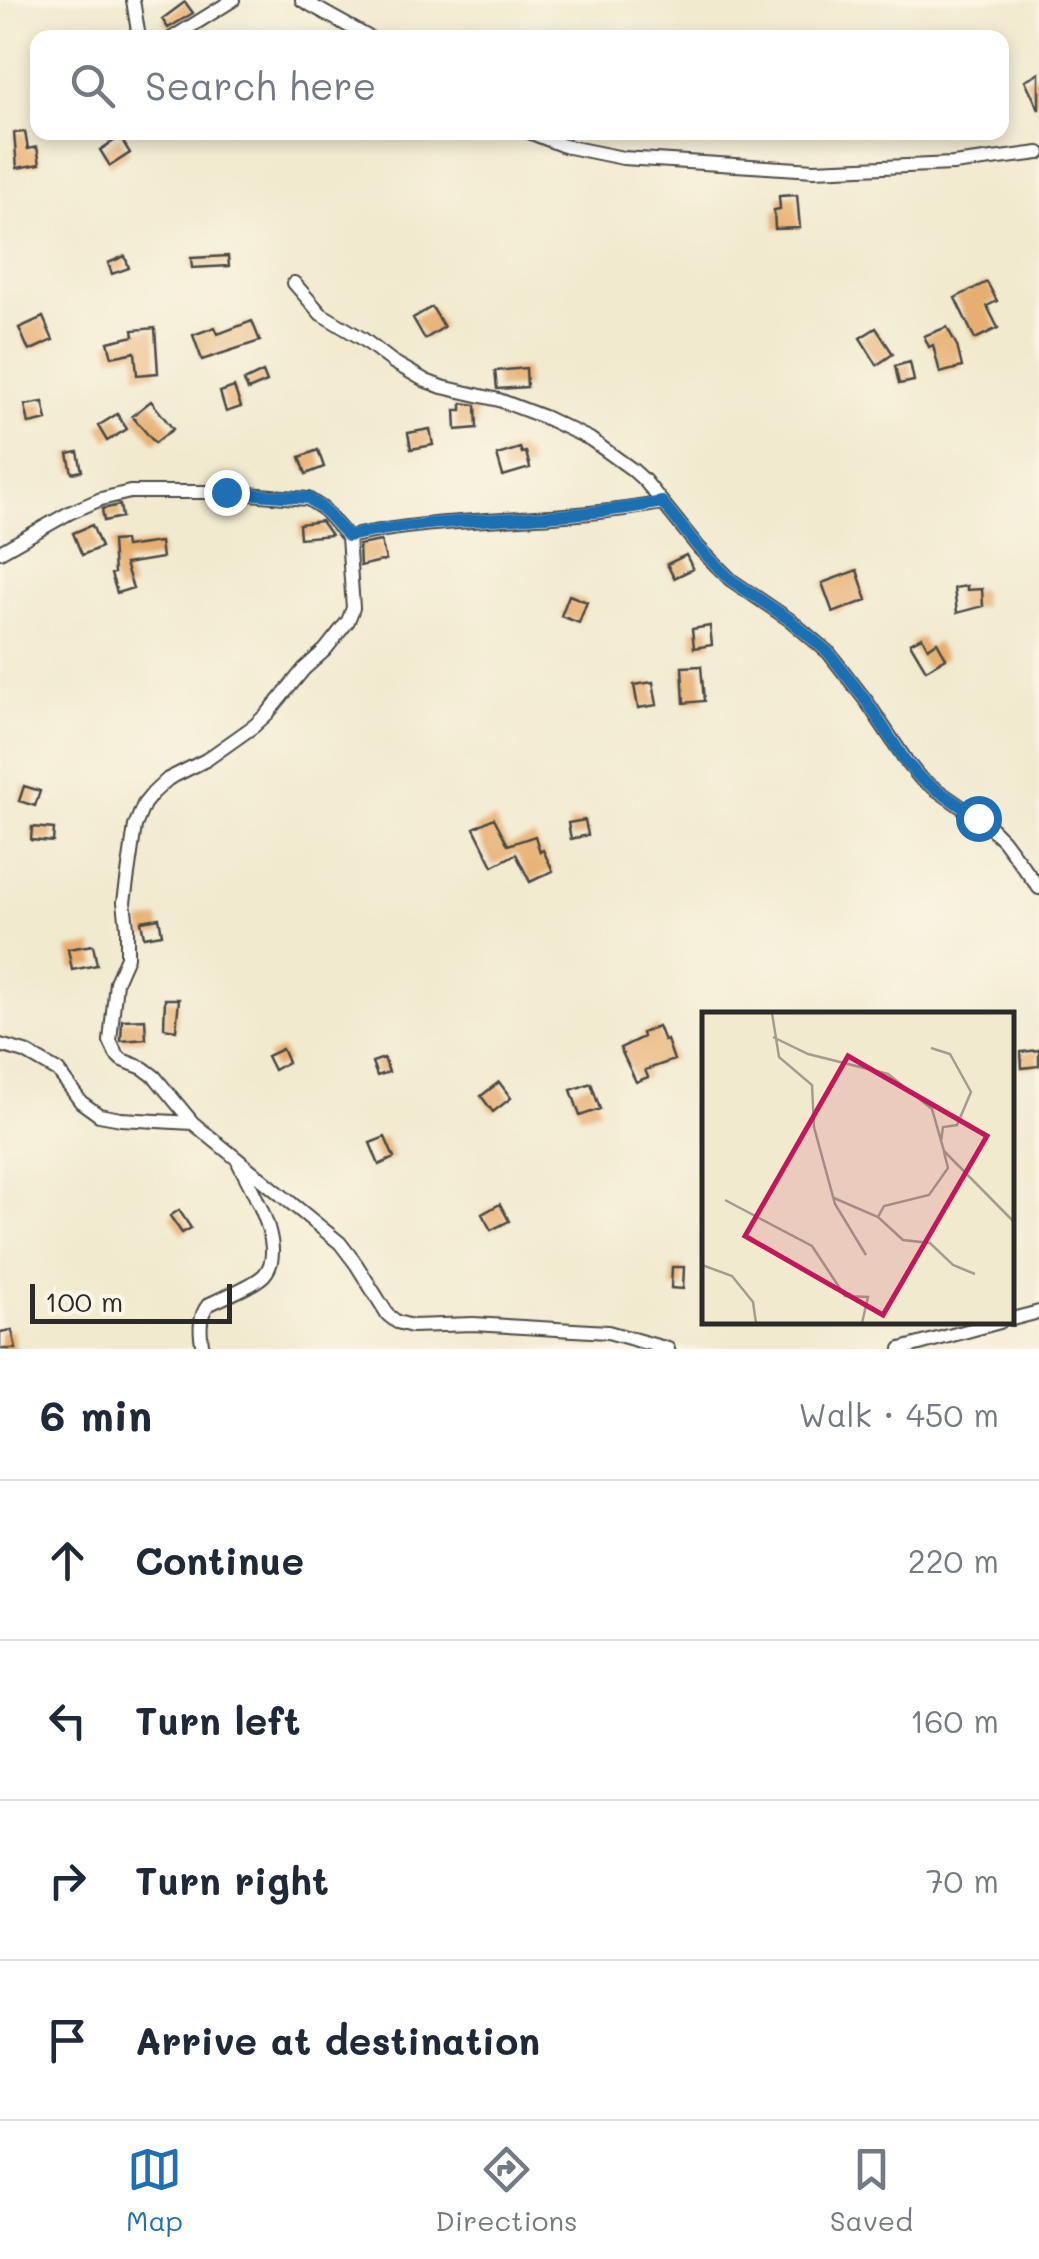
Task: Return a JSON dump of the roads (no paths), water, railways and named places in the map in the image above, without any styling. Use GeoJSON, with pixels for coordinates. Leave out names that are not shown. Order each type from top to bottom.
{"type":"FeatureCollection","features":[{"type":"Feature","properties":{"kind":"street"},"geometry":{"type":"LineString","coordinates":[[133,0],[138,30]]}},
{"type":"Feature","properties":{"kind":"street"},"geometry":{"type":"LineString","coordinates":[[185,30],[233,0]]}},
{"type":"Feature","properties":{"kind":"street"},"geometry":{"type":"LineString","coordinates":[[302,0],[356,30]]}},
{"type":"Feature","properties":{"kind":"street"},"geometry":{"type":"LineString","coordinates":[[549,140],[623,158],[814,170],[953,164],[1039,153]]}},
{"type":"Feature","properties":{"kind":"street"},"geometry":{"type":"LineString","coordinates":[[294,283],[321,314],[426,381],[499,400],[544,417],[590,439],[633,470],[731,580],[790,620],[829,653],[920,778],[990,827],[1039,888]]}},
{"type":"Feature","properties":{"kind":"street"},"geometry":{"type":"LineString","coordinates":[[0,552],[69,513],[130,492],[226,492],[308,498],[348,536],[353,608],[348,621],[254,726],[206,760],[168,779],[144,804],[134,826],[124,902],[127,957],[116,982],[110,1041],[122,1060],[156,1077],[193,1123],[340,1244],[388,1315],[397,1322],[412,1326],[473,1324],[608,1332],[668,1349]]}},
{"type":"Feature","properties":{"kind":"street"},"geometry":{"type":"LineString","coordinates":[[348,536],[392,527],[614,512],[662,502]]}},
{"type":"Feature","properties":{"kind":"street"},"geometry":{"type":"LineString","coordinates":[[0,1046],[25,1052],[58,1071],[82,1102],[99,1115],[193,1123]]}},
{"type":"Feature","properties":{"kind":"street"},"geometry":{"type":"LineString","coordinates":[[203,1349],[203,1311],[262,1278],[272,1258],[272,1240],[238,1162]]}},
{"type":"Feature","properties":{"kind":"street"},"geometry":{"type":"LineString","coordinates":[[1014,1318],[1039,1312]]}},
{"type":"Feature","properties":{"kind":"street"},"geometry":{"type":"LineString","coordinates":[[901,1349],[993,1324]]}}]}
